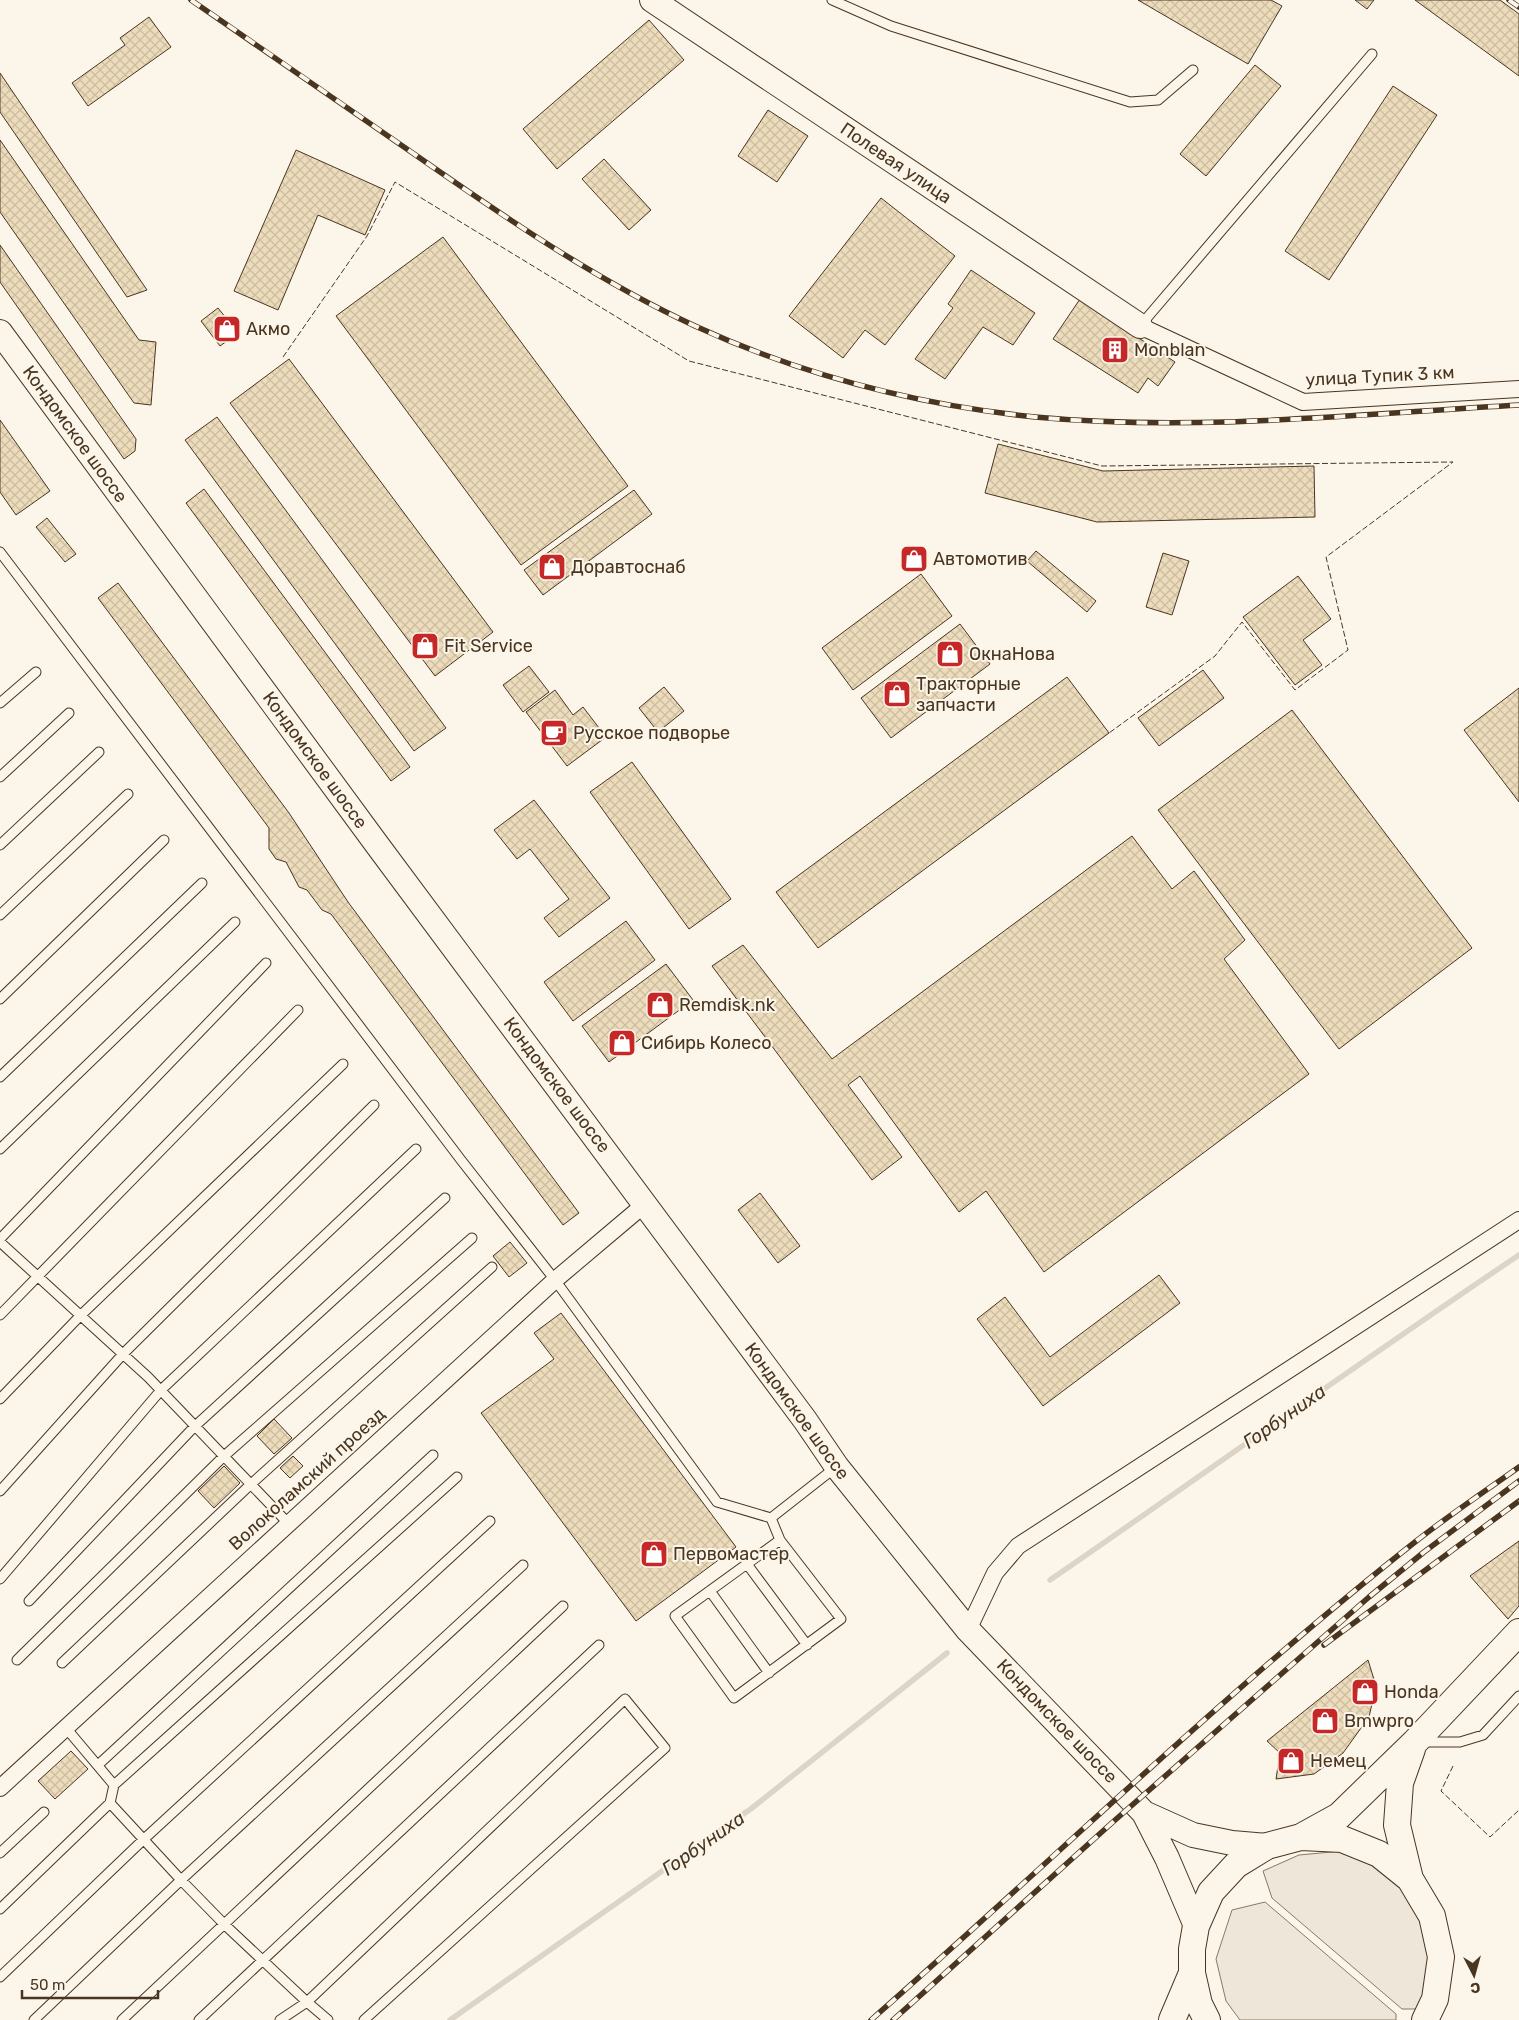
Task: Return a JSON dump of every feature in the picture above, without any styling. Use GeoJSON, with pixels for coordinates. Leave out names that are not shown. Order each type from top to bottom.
{"type":"FeatureCollection","features":[{"type":"Feature","properties":{"kind":"main road"},"geometry":{"type":"LineString","coordinates":[[1207,2020],[1199,2004],[1192,1973],[1192,1949],[1196,1926],[1212,1892],[1236,1866],[1267,1846],[1301,1837],[1339,1816],[1415,1742],[1519,1632]]}},
{"type":"Feature","properties":{"kind":"main road"},"geometry":{"type":"LineString","coordinates":[[1415,1742],[1400,1784],[1397,1825],[1410,1880],[1432,1916],[1439,1949],[1440,1957],[1433,2013]]}},
{"type":"Feature","properties":{"kind":"main road"},"geometry":{"type":"LineString","coordinates":[[1301,1837],[1342,1839],[1379,1854],[1410,1880]]}},
{"type":"Feature","properties":{"kind":"main road"},"geometry":{"type":"LineString","coordinates":[[1172,2020],[1192,1973]]}},
{"type":"Feature","properties":{"kind":"street","name":"Полевая улица"},"geometry":{"type":"LineString","coordinates":[[652,0],[1140,326]]}},
{"type":"Feature","properties":{"kind":"street","name":"улица Тупик 3 км"},"geometry":{"type":"LineString","coordinates":[[1140,326],[1303,402],[1519,388]]}},
{"type":"Feature","properties":{"kind":"street","name":"Кондомское шоссе"},"geometry":{"type":"LineString","coordinates":[[0,332],[378,846],[805,1420],[837,1466],[968,1630],[1144,1813],[1167,1858],[1196,1926]]}},
{"type":"Feature","properties":{"kind":"street","name":"Волоколамский проезд"},"geometry":{"type":"LineString","coordinates":[[0,1788],[554,1280],[645,1204]]}},
{"type":"Feature","properties":{"kind":"street"},"geometry":{"type":"LineString","coordinates":[[968,1630],[995,1573],[1018,1546],[1519,1220]]}},
{"type":"Feature","properties":{"kind":"street","name":"Кондомское шоссе"},"geometry":{"type":"LineString","coordinates":[[1144,1813],[1194,1834],[1232,1843],[1267,1846]]}},
{"type":"Feature","properties":{"kind":"lane"},"geometry":{"type":"LineString","coordinates":[[832,0],[891,26],[1130,102],[1158,100],[1193,70]]}},
{"type":"Feature","properties":{"kind":"lane"},"geometry":{"type":"LineString","coordinates":[[1140,326],[1372,54]]}},
{"type":"Feature","properties":{"kind":"lane"},"geometry":{"type":"LineString","coordinates":[[0,552],[449,1145],[554,1280],[717,1502],[771,1518]]}},
{"type":"Feature","properties":{"kind":"lane"},"geometry":{"type":"LineString","coordinates":[[0,703],[36,672]]}},
{"type":"Feature","properties":{"kind":"lane"},"geometry":{"type":"LineString","coordinates":[[0,777],[69,713]]}},
{"type":"Feature","properties":{"kind":"lane"},"geometry":{"type":"LineString","coordinates":[[0,845],[99,752]]}},
{"type":"Feature","properties":{"kind":"lane"},"geometry":{"type":"LineString","coordinates":[[0,915],[128,794]]}},
{"type":"Feature","properties":{"kind":"lane"},"geometry":{"type":"LineString","coordinates":[[0,999],[164,840]]}},
{"type":"Feature","properties":{"kind":"lane"},"geometry":{"type":"LineString","coordinates":[[0,1077],[202,883]]}},
{"type":"Feature","properties":{"kind":"lane"},"geometry":{"type":"LineString","coordinates":[[0,1149],[235,922]]}},
{"type":"Feature","properties":{"kind":"lane"},"geometry":{"type":"LineString","coordinates":[[266,963],[0,1241],[161,1390],[288,1523]]}},
{"type":"Feature","properties":{"kind":"lane"},"geometry":{"type":"LineString","coordinates":[[0,1315],[298,1010]]}},
{"type":"Feature","properties":{"kind":"lane"},"geometry":{"type":"LineString","coordinates":[[0,1398],[80,1316],[343,1064]]}},
{"type":"Feature","properties":{"kind":"lane"},"geometry":{"type":"LineString","coordinates":[[0,1491],[123,1354],[374,1105]]}},
{"type":"Feature","properties":{"kind":"lane"},"geometry":{"type":"LineString","coordinates":[[0,1579],[161,1390],[416,1149]]}},
{"type":"Feature","properties":{"kind":"lane"},"geometry":{"type":"LineString","coordinates":[[28,1601],[194,1426],[444,1198]]}},
{"type":"Feature","properties":{"kind":"lane"},"geometry":{"type":"LineString","coordinates":[[17,1660],[223,1456],[472,1238]]}},
{"type":"Feature","properties":{"kind":"lane"},"geometry":{"type":"LineString","coordinates":[[62,1663],[250,1485],[492,1267]]}},
{"type":"Feature","properties":{"kind":"lane"},"geometry":{"type":"LineString","coordinates":[[98,1765],[433,1455]]}},
{"type":"Feature","properties":{"kind":"lane"},"geometry":{"type":"LineString","coordinates":[[771,1518],[837,1466]]}},
{"type":"Feature","properties":{"kind":"lane"},"geometry":{"type":"LineString","coordinates":[[0,1909],[110,1803],[114,1785],[457,1478]]}},
{"type":"Feature","properties":{"kind":"lane"},"geometry":{"type":"LineString","coordinates":[[771,1518],[780,1540],[841,1619],[734,1698],[675,1616],[780,1540]]}},
{"type":"Feature","properties":{"kind":"lane"},"geometry":{"type":"LineString","coordinates":[[0,1977],[143,1840],[490,1521]]}},
{"type":"Feature","properties":{"kind":"lane"},"geometry":{"type":"LineString","coordinates":[[747,1564],[807,1645]]}},
{"type":"Feature","properties":{"kind":"lane"},"geometry":{"type":"LineString","coordinates":[[34,2020],[181,1880],[523,1565]]}},
{"type":"Feature","properties":{"kind":"lane"},"geometry":{"type":"LineString","coordinates":[[710,1591],[769,1673]]}},
{"type":"Feature","properties":{"kind":"lane"},"geometry":{"type":"LineString","coordinates":[[122,2020],[563,1606]]}},
{"type":"Feature","properties":{"kind":"lane"},"geometry":{"type":"LineString","coordinates":[[199,2020],[599,1645]]}},
{"type":"Feature","properties":{"kind":"lane"},"geometry":{"type":"LineString","coordinates":[[1415,1742],[1460,1742],[1483,1735],[1519,1696]]}},
{"type":"Feature","properties":{"kind":"lane"},"geometry":{"type":"LineString","coordinates":[[280,2020],[307,2002],[625,1699],[665,1748],[364,2020]]}},
{"type":"Feature","properties":{"kind":"lane"},"geometry":{"type":"LineString","coordinates":[[66,1728],[114,1785]]}},
{"type":"Feature","properties":{"kind":"lane"},"geometry":{"type":"LineString","coordinates":[[110,1803],[225,1925],[328,2020]]}},
{"type":"Feature","properties":{"kind":"lane"},"geometry":{"type":"LineString","coordinates":[[0,1853],[44,1812]]}},
{"type":"Feature","properties":{"kind":"shaded area"},"geometry":{"type":"Polygon","coordinates":[[[1342,1851],[1385,1869],[1414,1901],[1428,1941],[1430,1978],[1419,2009],[1402,2009],[1272,1898],[1263,1871],[1299,1855],[1342,1851]]]}},
{"type":"Feature","properties":{"kind":"shaded area"},"geometry":{"type":"Polygon","coordinates":[[[1265,1902],[1396,2014],[1396,2020],[1240,2020],[1226,2001],[1216,1959],[1232,1910],[1265,1902]]]}},
{"type":"Feature","properties":{"kind":"building"},"geometry":{"type":"Polygon","coordinates":[[[1138,0],[1271,0],[1282,6],[1248,64],[1138,0]]]}},
{"type":"Feature","properties":{"kind":"building"},"geometry":{"type":"Polygon","coordinates":[[[1355,0],[1374,0],[1367,9],[1355,0]]]}},
{"type":"Feature","properties":{"kind":"building"},"geometry":{"type":"Polygon","coordinates":[[[1415,0],[1500,0],[1519,14],[1519,76],[1415,0]]]}},
{"type":"Feature","properties":{"kind":"building"},"geometry":{"type":"Polygon","coordinates":[[[149,17],[171,47],[88,106],[72,83],[125,45],[120,38],[149,17]]]}},
{"type":"Feature","properties":{"kind":"building"},"geometry":{"type":"Polygon","coordinates":[[[649,20],[684,60],[557,169],[523,129],[649,20]]]}},
{"type":"Feature","properties":{"kind":"building"},"geometry":{"type":"Polygon","coordinates":[[[1255,65],[1281,86],[1206,176],[1180,154],[1255,65]]]}},
{"type":"Feature","properties":{"kind":"building"},"geometry":{"type":"Polygon","coordinates":[[[0,73],[147,290],[127,297],[0,112],[0,73]]]}},
{"type":"Feature","properties":{"kind":"building"},"geometry":{"type":"Polygon","coordinates":[[[1393,86],[1437,115],[1329,280],[1285,251],[1393,86]]]}},
{"type":"Feature","properties":{"kind":"building"},"geometry":{"type":"Polygon","coordinates":[[[768,110],[808,136],[777,182],[738,156],[768,110]]]}},
{"type":"Feature","properties":{"kind":"building"},"geometry":{"type":"Polygon","coordinates":[[[0,140],[139,340],[156,342],[151,405],[134,403],[0,212],[0,140]]]}},
{"type":"Feature","properties":{"kind":"building"},"geometry":{"type":"Polygon","coordinates":[[[296,150],[385,190],[365,235],[318,215],[278,310],[234,291],[296,150]]]}},
{"type":"Feature","properties":{"kind":"building"},"geometry":{"type":"Polygon","coordinates":[[[604,159],[651,210],[629,230],[582,179],[604,159]]]}},
{"type":"Feature","properties":{"kind":"building"},"geometry":{"type":"Polygon","coordinates":[[[881,198],[955,256],[885,345],[865,330],[843,358],[789,316],[881,198]]]}},
{"type":"Feature","properties":{"kind":"building"},"geometry":{"type":"Polygon","coordinates":[[[443,237],[628,486],[521,565],[336,316],[443,237]]]}},
{"type":"Feature","properties":{"kind":"building"},"geometry":{"type":"Polygon","coordinates":[[[0,245],[136,439],[135,451],[124,459],[0,282],[0,245]]]}},
{"type":"Feature","properties":{"kind":"building"},"geometry":{"type":"Polygon","coordinates":[[[971,270],[1035,313],[1013,345],[983,327],[945,379],[915,359],[953,308],[948,304],[971,270]]]}},
{"type":"Feature","properties":{"kind":"building","name":"Monblan"},"geometry":{"type":"Polygon","coordinates":[[[1080,299],[1175,362],[1158,386],[1148,378],[1138,393],[1053,339],[1080,299]]]}},
{"type":"Feature","properties":{"kind":"building"},"geometry":{"type":"Polygon","coordinates":[[[218,308],[238,333],[220,346],[201,321],[218,308]]]}},
{"type":"Feature","properties":{"kind":"building"},"geometry":{"type":"Polygon","coordinates":[[[289,359],[493,632],[435,676],[230,403],[289,359]]]}},
{"type":"Feature","properties":{"kind":"building"},"geometry":{"type":"Polygon","coordinates":[[[217,417],[446,728],[414,751],[185,440],[217,417]]]}},
{"type":"Feature","properties":{"kind":"building"},"geometry":{"type":"Polygon","coordinates":[[[0,420],[50,491],[16,515],[0,492],[0,420]]]}},
{"type":"Feature","properties":{"kind":"building"},"geometry":{"type":"Polygon","coordinates":[[[998,444],[1103,471],[1314,466],[1315,517],[1097,522],[985,493],[998,444]]]}},
{"type":"Feature","properties":{"kind":"building"},"geometry":{"type":"Polygon","coordinates":[[[204,489],[410,767],[391,781],[186,503],[204,489]]]}},
{"type":"Feature","properties":{"kind":"building"},"geometry":{"type":"Polygon","coordinates":[[[634,490],[652,514],[543,595],[524,570],[634,490]]]}},
{"type":"Feature","properties":{"kind":"building"},"geometry":{"type":"Polygon","coordinates":[[[47,518],[76,554],[65,562],[36,527],[47,518]]]}},
{"type":"Feature","properties":{"kind":"building"},"geometry":{"type":"Polygon","coordinates":[[[1036,551],[1096,601],[1087,612],[1027,561],[1036,551]]]}},
{"type":"Feature","properties":{"kind":"building"},"geometry":{"type":"Polygon","coordinates":[[[1163,553],[1189,561],[1172,615],[1146,607],[1163,553]]]}},
{"type":"Feature","properties":{"kind":"building"},"geometry":{"type":"Polygon","coordinates":[[[921,574],[952,616],[853,690],[822,648],[921,574]]]}},
{"type":"Feature","properties":{"kind":"building"},"geometry":{"type":"Polygon","coordinates":[[[1298,576],[1331,619],[1303,640],[1322,665],[1295,685],[1243,617],[1298,576]]]}},
{"type":"Feature","properties":{"kind":"building"},"geometry":{"type":"Polygon","coordinates":[[[118,583],[289,813],[348,902],[579,1213],[563,1225],[331,914],[322,910],[307,890],[299,887],[286,862],[276,859],[269,849],[269,828],[98,598],[118,583]]]}},
{"type":"Feature","properties":{"kind":"building"},"geometry":{"type":"Polygon","coordinates":[[[960,624],[990,664],[891,738],[861,698],[960,624]]]}},
{"type":"Feature","properties":{"kind":"building"},"geometry":{"type":"Polygon","coordinates":[[[529,666],[549,692],[523,712],[503,685],[529,666]]]}},
{"type":"Feature","properties":{"kind":"building"},"geometry":{"type":"Polygon","coordinates":[[[1203,670],[1224,698],[1159,746],[1138,718],[1203,670]]]}},
{"type":"Feature","properties":{"kind":"building"},"geometry":{"type":"Polygon","coordinates":[[[1067,677],[1109,733],[818,948],[776,892],[1067,677]]]}},
{"type":"Feature","properties":{"kind":"building"},"geometry":{"type":"Polygon","coordinates":[[[664,687],[684,711],[658,732],[639,708],[664,687]]]}},
{"type":"Feature","properties":{"kind":"building"},"geometry":{"type":"Polygon","coordinates":[[[1519,688],[1519,802],[1464,730],[1519,688]]]}},
{"type":"Feature","properties":{"kind":"building"},"geometry":{"type":"Polygon","coordinates":[[[555,690],[573,715],[583,707],[606,737],[567,766],[526,712],[555,690]]]}},
{"type":"Feature","properties":{"kind":"building"},"geometry":{"type":"Polygon","coordinates":[[[1292,710],[1472,948],[1339,1049],[1158,810],[1292,710]]]}},
{"type":"Feature","properties":{"kind":"building"},"geometry":{"type":"Polygon","coordinates":[[[632,762],[731,899],[689,929],[590,792],[632,762]]]}},
{"type":"Feature","properties":{"kind":"building"},"geometry":{"type":"Polygon","coordinates":[[[534,800],[610,898],[559,937],[544,918],[569,899],[530,849],[517,859],[494,830],[534,800]]]}},
{"type":"Feature","properties":{"kind":"building"},"geometry":{"type":"Polygon","coordinates":[[[1132,836],[1172,889],[1194,871],[1245,940],[1224,959],[1309,1074],[1044,1272],[986,1191],[959,1212],[860,1076],[848,1085],[902,1157],[872,1180],[712,966],[743,945],[832,1059],[1132,836]]]}},
{"type":"Feature","properties":{"kind":"building"},"geometry":{"type":"Polygon","coordinates":[[[626,921],[655,960],[573,1021],[544,982],[626,921]]]}},
{"type":"Feature","properties":{"kind":"building"},"geometry":{"type":"Polygon","coordinates":[[[666,964],[693,1000],[609,1062],[582,1026],[666,964]]]}},
{"type":"Feature","properties":{"kind":"building"},"geometry":{"type":"Polygon","coordinates":[[[760,1193],[800,1246],[778,1263],[738,1210],[760,1193]]]}},
{"type":"Feature","properties":{"kind":"building"},"geometry":{"type":"Polygon","coordinates":[[[510,1242],[527,1263],[509,1277],[493,1256],[510,1242]]]}},
{"type":"Feature","properties":{"kind":"building"},"geometry":{"type":"Polygon","coordinates":[[[1159,1275],[1180,1303],[1043,1406],[977,1319],[1005,1297],[1050,1357],[1159,1275]]]}},
{"type":"Feature","properties":{"kind":"building"},"geometry":{"type":"Polygon","coordinates":[[[561,1313],[736,1547],[636,1621],[481,1413],[554,1359],[534,1333],[561,1313]]]}},
{"type":"Feature","properties":{"kind":"building"},"geometry":{"type":"Polygon","coordinates":[[[274,1419],[292,1438],[274,1454],[257,1436],[274,1419]]]}},
{"type":"Feature","properties":{"kind":"building"},"geometry":{"type":"Polygon","coordinates":[[[293,1456],[303,1466],[290,1478],[280,1468],[293,1456]]]}},
{"type":"Feature","properties":{"kind":"building"},"geometry":{"type":"Polygon","coordinates":[[[224,1466],[240,1483],[214,1508],[198,1491],[224,1466]]]}},
{"type":"Feature","properties":{"kind":"building"},"geometry":{"type":"Polygon","coordinates":[[[1519,1541],[1519,1606],[1508,1619],[1470,1576],[1519,1541]]]}},
{"type":"Feature","properties":{"kind":"building"},"geometry":{"type":"Polygon","coordinates":[[[1368,1660],[1376,1686],[1369,1717],[1343,1753],[1314,1774],[1276,1779],[1280,1753],[1267,1741],[1368,1660]]]}},
{"type":"Feature","properties":{"kind":"building"},"geometry":{"type":"Polygon","coordinates":[[[71,1751],[88,1769],[55,1799],[38,1781],[71,1751]]]}},
{"type":"Feature","properties":{"kind":"waterway","name":"Горбуниха"},"geometry":{"type":"LineString","coordinates":[[1050,1580],[1519,1255]]}},
{"type":"Feature","properties":{"kind":"waterway","name":"Горбуниха"},"geometry":{"type":"LineString","coordinates":[[450,2020],[752,1808],[947,1653]]}},
{"type":"Feature","properties":{"kind":"railway"},"geometry":{"type":"LineString","coordinates":[[191,0],[484,202],[552,247],[622,289],[695,326],[777,359],[819,373],[904,396],[948,405],[1035,417],[1096,421],[1156,423],[1277,420],[1519,405]]}},
{"type":"Feature","properties":{"kind":"railway"},"geometry":{"type":"LineString","coordinates":[[1509,0],[1519,7]]}},
{"type":"Feature","properties":{"kind":"railway"},"geometry":{"type":"LineString","coordinates":[[871,2020],[1207,1717],[1344,1599],[1453,1513],[1519,1467]]}},
{"type":"Feature","properties":{"kind":"railway"},"geometry":{"type":"LineString","coordinates":[[893,2020],[1114,1821],[1369,1597],[1424,1552],[1519,1481]]}},
{"type":"Feature","properties":{"kind":"railway"},"geometry":{"type":"LineString","coordinates":[[1324,1645],[1519,1501]]}},
{"type":"Feature","properties":{"kind":"fence"},"geometry":{"type":"LineString","coordinates":[[283,357],[367,236],[395,182],[689,361],[1102,466],[1453,462],[1326,557],[1348,650],[1295,690],[1242,622],[1215,656],[1109,733]]}},
{"type":"Feature","properties":{"kind":"fence"},"geometry":{"type":"LineString","coordinates":[[1453,1766],[1441,1791],[1490,1837],[1519,1810]]}},
{"type":"Feature","properties":{"kind":"place","name":"Акмо"},"geometry":{"type":"Point","coordinates":[227,329]}},
{"type":"Feature","properties":{"kind":"place","name":"Monblan"},"geometry":{"type":"Point","coordinates":[1115,350]}},
{"type":"Feature","properties":{"kind":"place","name":"Автомотив"},"geometry":{"type":"Point","coordinates":[914,559]}},
{"type":"Feature","properties":{"kind":"place","name":"Доравтоснаб"},"geometry":{"type":"Point","coordinates":[552,567]}},
{"type":"Feature","properties":{"kind":"place","name":"Fit Service"},"geometry":{"type":"Point","coordinates":[425,646]}},
{"type":"Feature","properties":{"kind":"place","name":"ОкнаНова"},"geometry":{"type":"Point","coordinates":[950,654]}},
{"type":"Feature","properties":{"kind":"place","name":"Тракторные запчасти"},"geometry":{"type":"Point","coordinates":[897,694]}},
{"type":"Feature","properties":{"kind":"place","name":"Русское подворье"},"geometry":{"type":"Point","coordinates":[554,733]}},
{"type":"Feature","properties":{"kind":"place","name":"Remdisk.nk"},"geometry":{"type":"Point","coordinates":[660,1005]}},
{"type":"Feature","properties":{"kind":"place","name":"Сибирь Колесо"},"geometry":{"type":"Point","coordinates":[622,1043]}},
{"type":"Feature","properties":{"kind":"place","name":"Первомастер"},"geometry":{"type":"Point","coordinates":[654,1554]}},
{"type":"Feature","properties":{"kind":"place","name":"Honda"},"geometry":{"type":"Point","coordinates":[1365,1692]}},
{"type":"Feature","properties":{"kind":"place","name":"Bmwpro"},"geometry":{"type":"Point","coordinates":[1325,1721]}},
{"type":"Feature","properties":{"kind":"place","name":"Немец"},"geometry":{"type":"Point","coordinates":[1291,1761]}}]}
